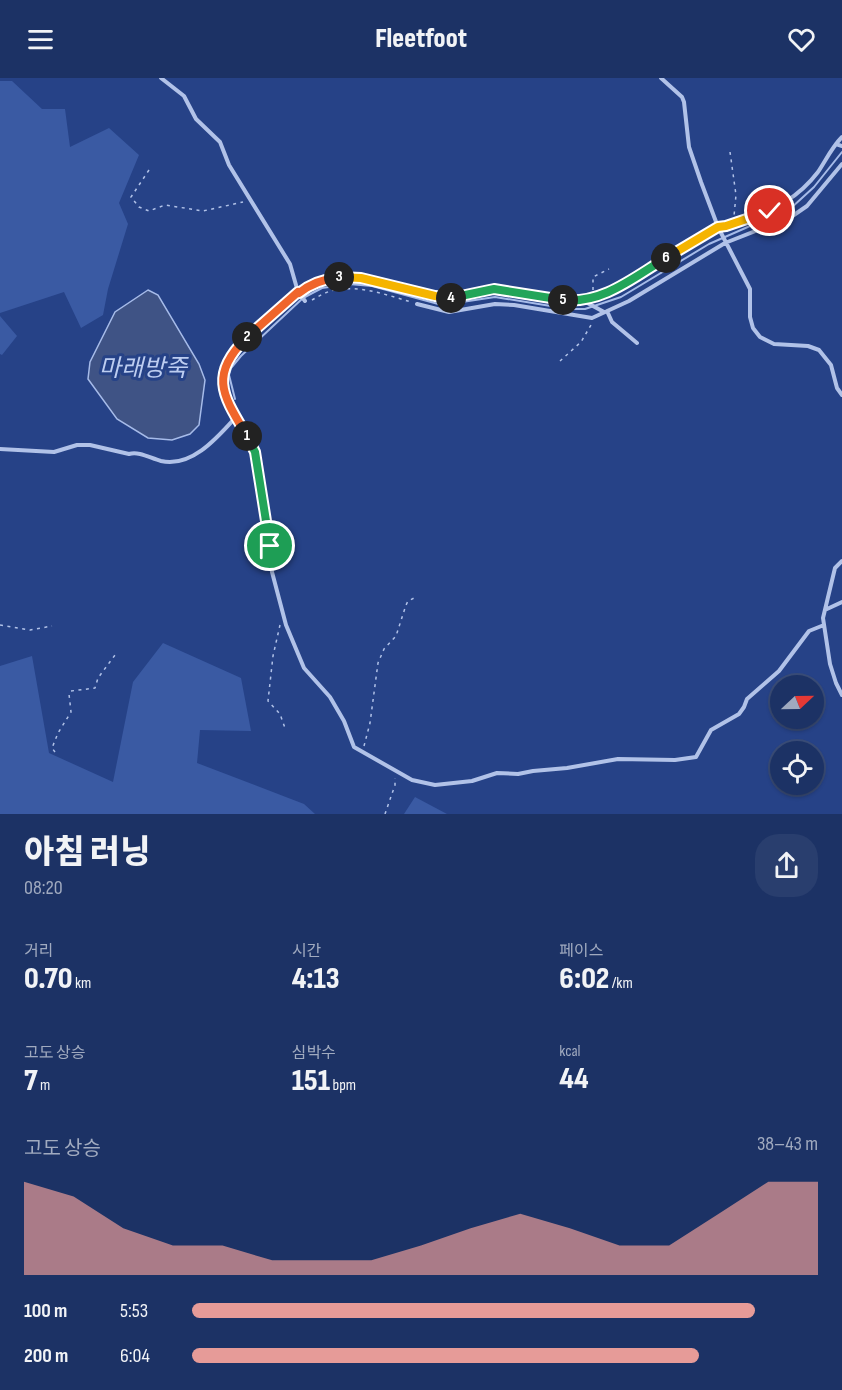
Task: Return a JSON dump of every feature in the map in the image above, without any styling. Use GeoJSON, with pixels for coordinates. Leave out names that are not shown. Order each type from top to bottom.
{"type":"FeatureCollection","features":[{"type":"Feature","properties":{"kind":"lane"},"geometry":{"type":"LineString","coordinates":[[161,78],[184,96],[196,119],[220,142],[229,165],[290,264],[298,292],[305,301]]}},
{"type":"Feature","properties":{"kind":"lane"},"geometry":{"type":"LineString","coordinates":[[661,78],[684,102],[689,147],[718,227],[750,289],[750,317],[756,333],[774,344],[808,346],[819,350],[831,365],[837,388],[842,396]]}},
{"type":"Feature","properties":{"kind":"lane"},"geometry":{"type":"LineString","coordinates":[[824,625],[815,628],[805,636],[779,670],[747,699],[739,714],[711,730],[696,757],[675,760],[618,759],[518,774],[497,773],[472,781],[435,786],[412,780],[356,749],[330,697],[304,668],[286,625],[272,572],[268,525],[255,452],[224,398],[223,372],[238,345],[298,292],[327,279],[355,277],[444,298],[494,289],[581,300],[618,288],[718,227],[778,208],[796,195],[817,173],[842,137]]}},
{"type":"Feature","properties":{"kind":"lane"},"geometry":{"type":"LineString","coordinates":[[836,144],[842,146]]}},
{"type":"Feature","properties":{"kind":"lane"},"geometry":{"type":"LineString","coordinates":[[417,304],[449,312],[495,304],[514,305],[592,318],[629,301],[725,243],[780,222],[798,212],[819,193],[842,164]]}},
{"type":"Feature","properties":{"kind":"lane"},"geometry":{"type":"LineString","coordinates":[[581,300],[606,312],[612,322],[637,343]]}},
{"type":"Feature","properties":{"kind":"lane"},"geometry":{"type":"LineString","coordinates":[[0,449],[22,449],[47,453],[77,446],[97,446],[129,454],[134,452],[163,462],[181,461],[215,440],[235,418]]}},
{"type":"Feature","properties":{"kind":"lane"},"geometry":{"type":"LineString","coordinates":[[842,561],[835,568],[824,625],[832,674],[842,695]]}},
{"type":"Feature","properties":{"kind":"lane"},"geometry":{"type":"LineString","coordinates":[[826,610],[842,602]]}},
{"type":"Feature","properties":{"kind":"path"},"geometry":{"type":"LineString","coordinates":[[730,152],[736,195],[734,217],[737,222]]}},
{"type":"Feature","properties":{"kind":"path"},"geometry":{"type":"LineString","coordinates":[[149,170],[131,196],[139,207],[149,211],[165,205],[203,211],[250,201]]}},
{"type":"Feature","properties":{"kind":"path"},"geometry":{"type":"LineString","coordinates":[[594,297],[593,277],[609,269]]}},
{"type":"Feature","properties":{"kind":"path"},"geometry":{"type":"LineString","coordinates":[[305,301],[314,300],[333,290],[352,288],[374,291],[417,304]]}},
{"type":"Feature","properties":{"kind":"path"},"geometry":{"type":"LineString","coordinates":[[560,361],[581,342],[591,325],[592,318]]}},
{"type":"Feature","properties":{"kind":"path"},"geometry":{"type":"LineString","coordinates":[[356,749],[361,749],[366,741],[381,655],[396,636],[408,601],[416,597]]}},
{"type":"Feature","properties":{"kind":"path"},"geometry":{"type":"LineString","coordinates":[[0,625],[30,630],[52,626]]}},
{"type":"Feature","properties":{"kind":"path"},"geometry":{"type":"LineString","coordinates":[[280,625],[273,656],[268,701],[280,714],[285,728]]}},
{"type":"Feature","properties":{"kind":"path"},"geometry":{"type":"LineString","coordinates":[[70,691],[95,688],[98,678],[115,656]]}},
{"type":"Feature","properties":{"kind":"path"},"geometry":{"type":"LineString","coordinates":[[55,752],[52,747],[71,711],[69,694]]}},
{"type":"Feature","properties":{"kind":"path"},"geometry":{"type":"LineString","coordinates":[[385,814],[395,785],[394,770]]}},
{"type":"Feature","properties":{"kind":"shaded area"},"geometry":{"type":"Polygon","coordinates":[[[0,81],[12,81],[42,109],[65,109],[70,147],[109,128],[139,155],[119,203],[128,224],[108,289],[103,315],[81,328],[64,292],[0,313],[0,81]]]}},
{"type":"Feature","properties":{"kind":"shaded area"},"geometry":{"type":"Polygon","coordinates":[[[0,316],[17,336],[2,355],[0,354],[0,316]]]}},
{"type":"Feature","properties":{"kind":"shaded area"},"geometry":{"type":"Polygon","coordinates":[[[163,643],[241,678],[251,731],[200,730],[197,763],[304,804],[315,814],[0,814],[0,666],[32,656],[49,753],[113,782],[133,682],[163,643]]]}},
{"type":"Feature","properties":{"kind":"shaded area"},"geometry":{"type":"Polygon","coordinates":[[[415,797],[447,814],[404,814],[415,797]]]}},
{"type":"Feature","properties":{"kind":"water","name":"마래방죽"},"geometry":{"type":"Polygon","coordinates":[[[148,290],[158,295],[199,364],[205,380],[199,425],[190,434],[172,440],[148,438],[117,419],[88,379],[90,362],[115,312],[148,290]]]}},
{"type":"Feature","properties":{"kind":"waterway"},"geometry":{"type":"LineString","coordinates":[[235,399],[229,375],[231,368],[303,298],[322,288],[349,284],[372,286],[442,305],[495,297],[569,309],[585,309],[621,297],[709,244],[791,208],[814,187],[842,152]]}},
{"type":"Feature","properties":{"kind":"route"},"geometry":{"type":"LineString","coordinates":[[270,546],[263,490],[255,452],[224,398],[223,372],[231,353],[238,345],[298,292],[327,279],[355,277],[444,298],[494,289],[575,301],[611,292],[718,227],[770,211]]}}]}
